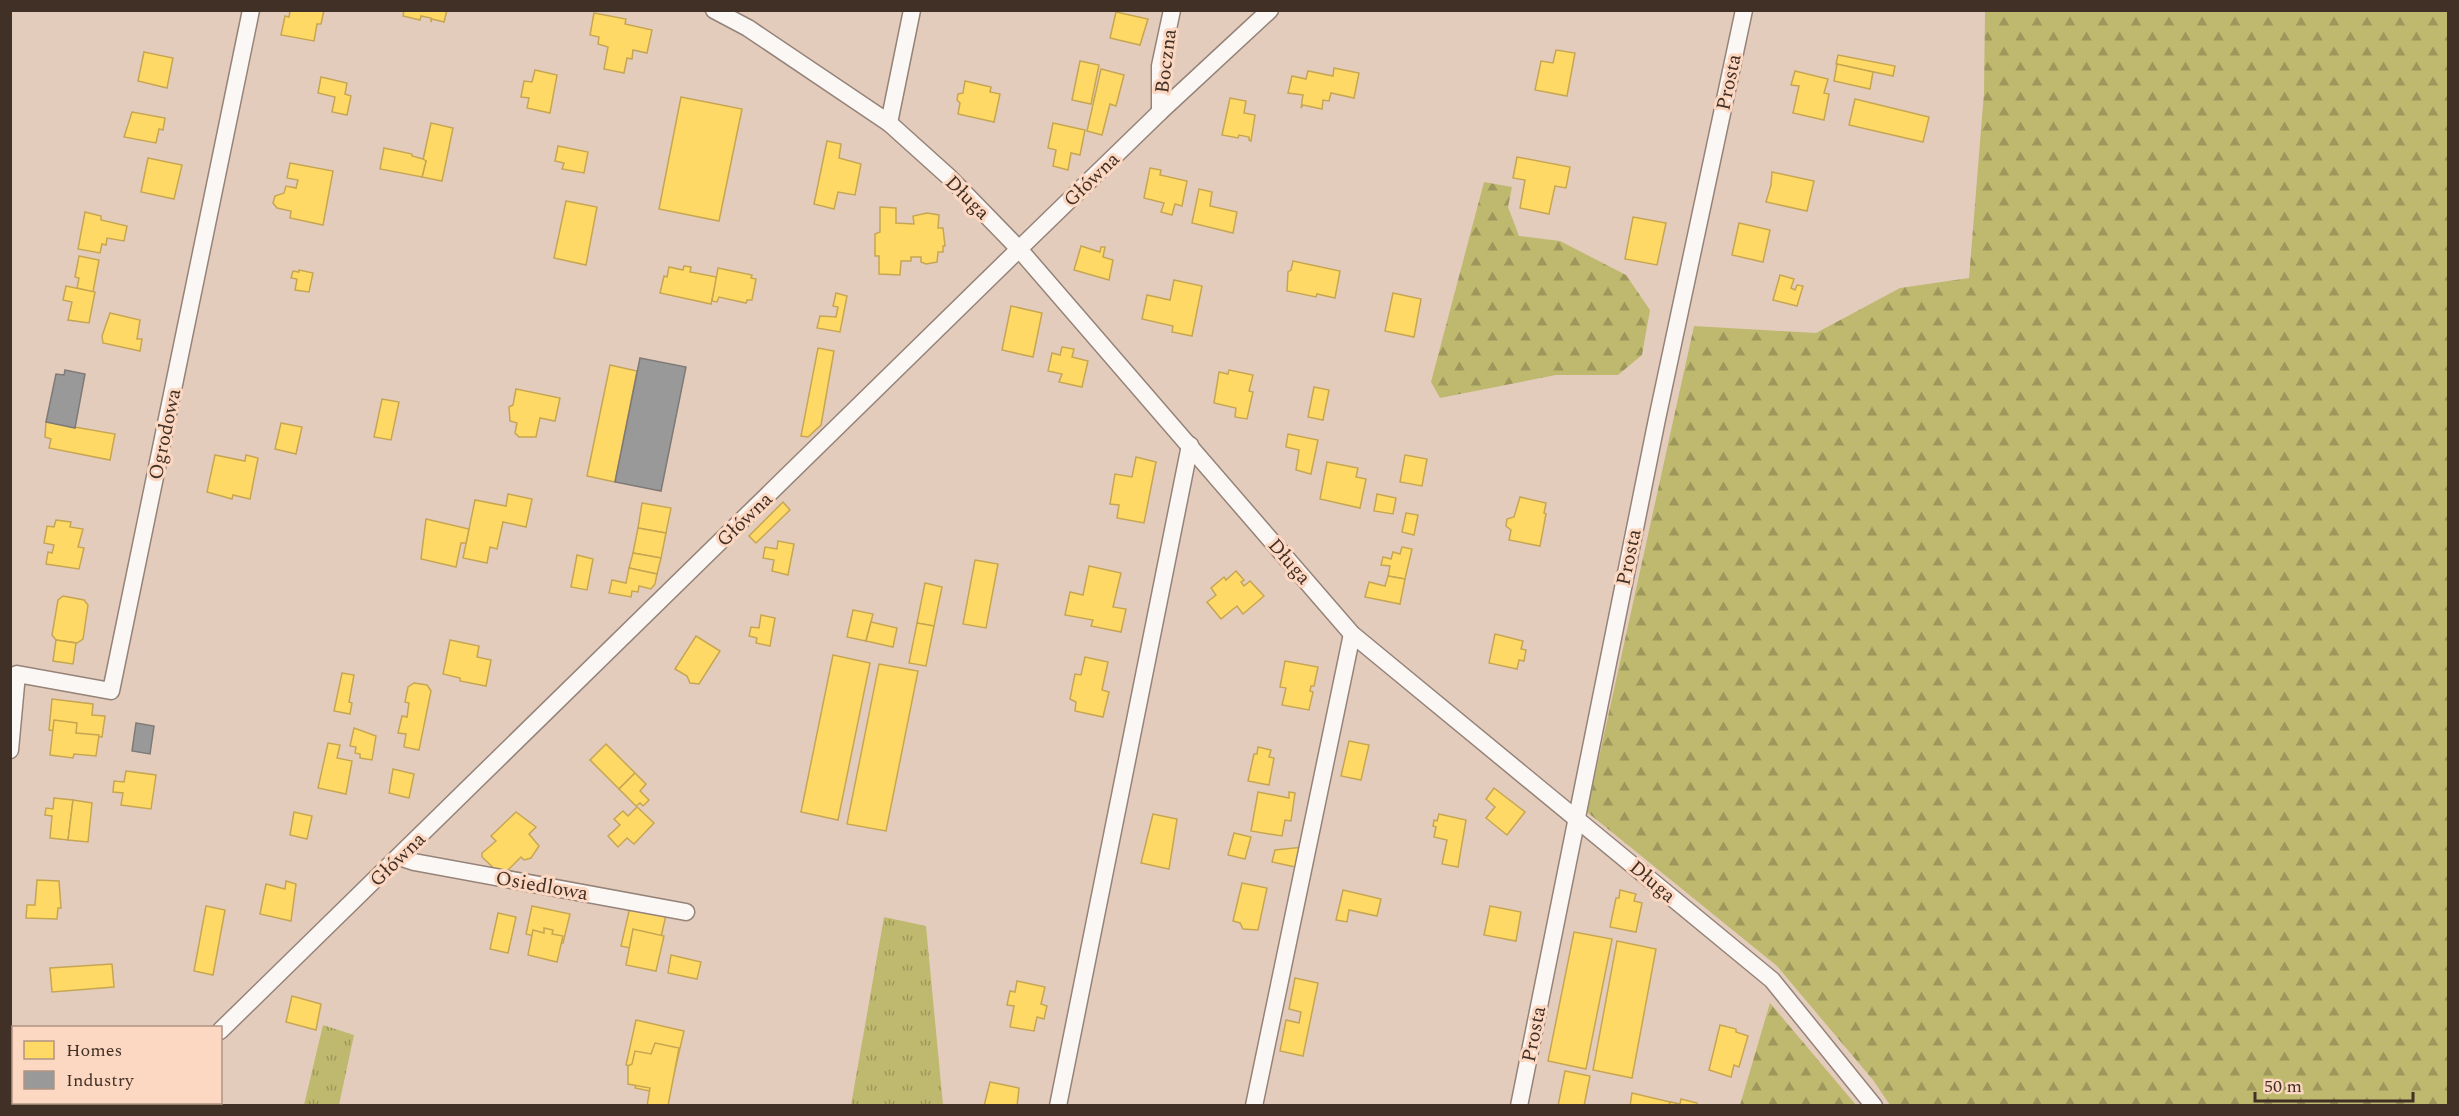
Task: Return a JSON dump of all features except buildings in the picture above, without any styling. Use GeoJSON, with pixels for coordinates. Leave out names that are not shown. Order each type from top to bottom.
{"type":"FeatureCollection","features":[{"type":"Feature","properties":{"kind":"street","name":"Ogrodowa"},"geometry":{"type":"LineString","coordinates":[[10,750],[17,674],[111,691],[251,10]]}},
{"type":"Feature","properties":{"kind":"street","name":"Długa"},"geometry":{"type":"LineString","coordinates":[[714,10],[748,28],[889,123],[949,177],[1019,249],[1352,634],[1772,980],[1874,1106]]}},
{"type":"Feature","properties":{"kind":"street"},"geometry":{"type":"LineString","coordinates":[[889,123],[912,10]]}},
{"type":"Feature","properties":{"kind":"street","name":"Boczna"},"geometry":{"type":"LineString","coordinates":[[1160,112],[1160,66],[1172,10]]}},
{"type":"Feature","properties":{"kind":"street","name":"Główna"},"geometry":{"type":"LineString","coordinates":[[222,1029],[1019,249],[1160,112],[1270,10]]}},
{"type":"Feature","properties":{"kind":"street","name":"Prosta"},"geometry":{"type":"LineString","coordinates":[[1519,1106],[1575,817],[1744,10]]}},
{"type":"Feature","properties":{"kind":"street"},"geometry":{"type":"LineString","coordinates":[[1058,1106],[1190,445]]}},
{"type":"Feature","properties":{"kind":"street"},"geometry":{"type":"LineString","coordinates":[[1254,1106],[1352,634]]}},
{"type":"Feature","properties":{"kind":"street","name":"Osiedlowa"},"geometry":{"type":"LineString","coordinates":[[399,857],[414,862],[686,912]]}},
{"type":"Feature","properties":{"kind":"green space"},"geometry":{"type":"Polygon","coordinates":[[[1985,11],[2448,11],[2448,1105],[1890,1105],[1873,1080],[1777,966],[1587,812],[1694,326],[1816,333],[1900,288],[1969,278],[1984,93],[1985,11]]]}},
{"type":"Feature","properties":{"kind":"green space"},"geometry":{"type":"Polygon","coordinates":[[[1484,182],[1512,187],[1508,207],[1519,236],[1560,241],[1626,275],[1650,310],[1642,355],[1618,375],[1556,375],[1440,398],[1431,382],[1484,182]]]}},
{"type":"Feature","properties":{"kind":"green space"},"geometry":{"type":"Polygon","coordinates":[[[884,917],[926,926],[943,1105],[851,1105],[884,917]]]}},
{"type":"Feature","properties":{"kind":"green space"},"geometry":{"type":"Polygon","coordinates":[[[1770,1003],[1856,1105],[1740,1105],[1770,1003]]]}},
{"type":"Feature","properties":{"kind":"green space"},"geometry":{"type":"Polygon","coordinates":[[[323,1025],[354,1035],[339,1105],[304,1105],[323,1025]]]}}]}
